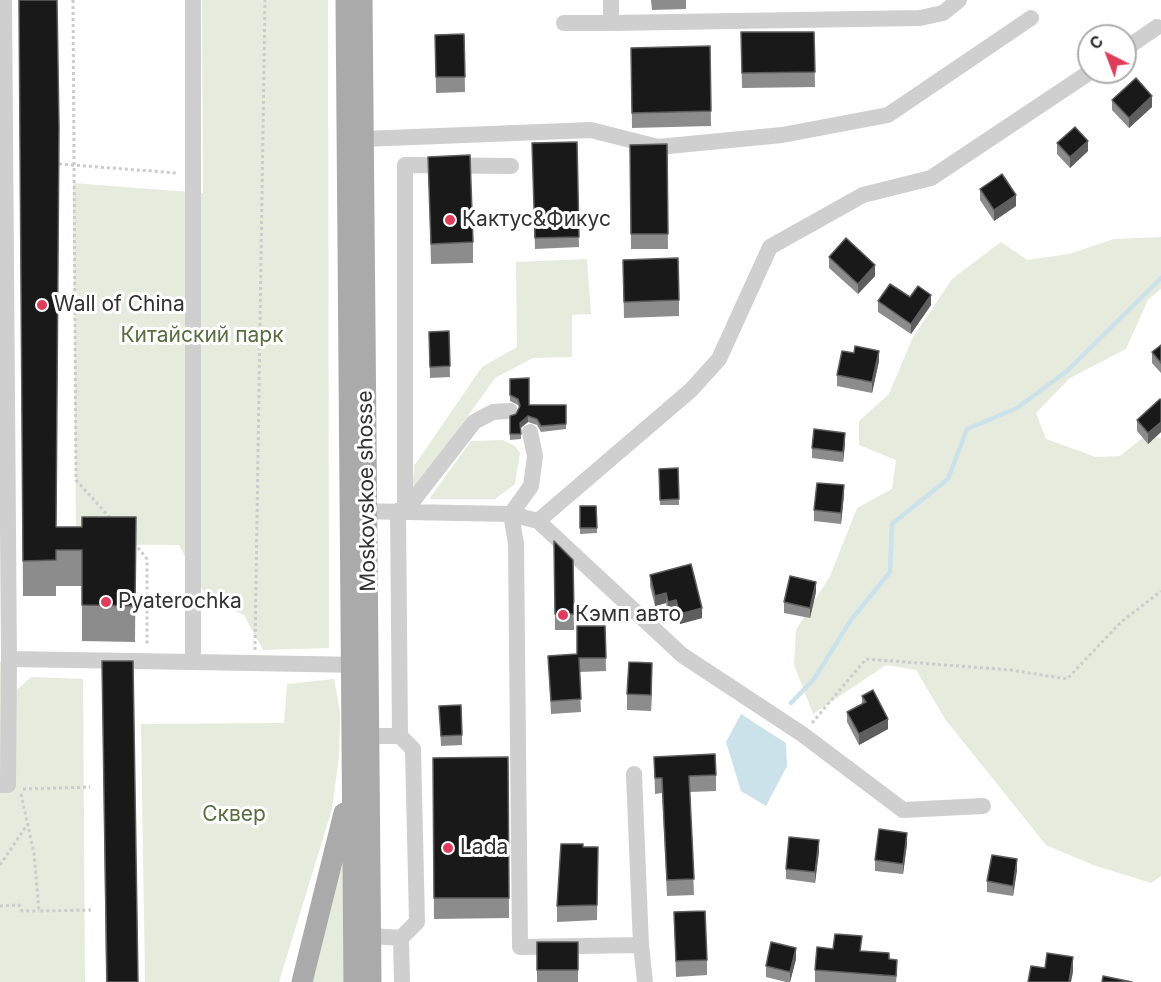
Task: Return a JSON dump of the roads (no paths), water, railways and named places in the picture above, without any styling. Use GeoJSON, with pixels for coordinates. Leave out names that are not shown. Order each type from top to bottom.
{"type":"FeatureCollection","features":[{"type":"Feature","properties":{"kind":"main road","name":"Moskovskoe shosse"},"geometry":{"type":"LineString","coordinates":[[346,0],[359,511]]}},
{"type":"Feature","properties":{"kind":"main road","name":"Moskovskoe shosse"},"geometry":{"type":"LineString","coordinates":[[354,982],[351,783],[359,665],[362,0]]}},
{"type":"Feature","properties":{"kind":"main road","name":"Moskovskoe shosse"},"geometry":{"type":"LineString","coordinates":[[359,665],[368,736],[372,982]]}},
{"type":"Feature","properties":{"kind":"main road"},"geometry":{"type":"LineString","coordinates":[[302,982],[351,783]]}},
{"type":"Feature","properties":{"kind":"street"},"geometry":{"type":"LineString","coordinates":[[0,785],[8,785],[9,659],[4,552],[4,0]]}},
{"type":"Feature","properties":{"kind":"street"},"geometry":{"type":"LineString","coordinates":[[193,0],[193,662]]}},
{"type":"Feature","properties":{"kind":"street"},"geometry":{"type":"LineString","coordinates":[[611,0],[611,24]]}},
{"type":"Feature","properties":{"kind":"street"},"geometry":{"type":"LineString","coordinates":[[564,23],[920,18],[943,13],[959,0]]}},
{"type":"Feature","properties":{"kind":"street"},"geometry":{"type":"LineString","coordinates":[[363,139],[591,130],[658,147],[782,135],[888,115],[1031,18]]}},
{"type":"Feature","properties":{"kind":"street"},"geometry":{"type":"LineString","coordinates":[[1137,41],[1157,27]]}},
{"type":"Feature","properties":{"kind":"street"},"geometry":{"type":"LineString","coordinates":[[538,521],[691,390],[719,359],[770,247],[863,195],[931,178],[1077,81]]}},
{"type":"Feature","properties":{"kind":"street"},"geometry":{"type":"LineString","coordinates":[[400,736],[405,165],[511,166]]}},
{"type":"Feature","properties":{"kind":"street"},"geometry":{"type":"LineString","coordinates":[[401,511],[474,422],[493,412],[510,411]]}},
{"type":"Feature","properties":{"kind":"street"},"geometry":{"type":"LineString","coordinates":[[530,432],[535,456],[531,486],[511,514],[516,544],[520,947],[641,945]]}},
{"type":"Feature","properties":{"kind":"street"},"geometry":{"type":"LineString","coordinates":[[359,511],[511,514],[538,521],[682,655],[802,734],[903,810],[983,806]]}},
{"type":"Feature","properties":{"kind":"street"},"geometry":{"type":"LineString","coordinates":[[9,659],[359,665]]}},
{"type":"Feature","properties":{"kind":"street"},"geometry":{"type":"LineString","coordinates":[[368,736],[400,736],[413,749],[417,922],[401,938],[402,982]]}},
{"type":"Feature","properties":{"kind":"street"},"geometry":{"type":"LineString","coordinates":[[634,774],[641,945],[645,982]]}},
{"type":"Feature","properties":{"kind":"street"},"geometry":{"type":"LineString","coordinates":[[371,936],[401,938]]}},
{"type":"Feature","properties":{"kind":"water"},"geometry":{"type":"Polygon","coordinates":[[[741,714],[786,743],[787,766],[766,806],[741,791],[726,742],[741,714]]]}},
{"type":"Feature","properties":{"kind":"waterway"},"geometry":{"type":"LineString","coordinates":[[791,703],[814,679],[851,620],[890,572],[892,524],[948,479],[967,429],[1017,408],[1067,371],[1161,278]]}},
{"type":"Feature","properties":{"kind":"place","name":"Кактус&Фикус"},"geometry":{"type":"Point","coordinates":[450,220]}},
{"type":"Feature","properties":{"kind":"place","name":"Wall of China"},"geometry":{"type":"Point","coordinates":[42,305]}},
{"type":"Feature","properties":{"kind":"place","name":"Pyaterochka"},"geometry":{"type":"Point","coordinates":[106,602]}},
{"type":"Feature","properties":{"kind":"place","name":"Кэмп авто"},"geometry":{"type":"Point","coordinates":[563,615]}},
{"type":"Feature","properties":{"kind":"place","name":"Lada"},"geometry":{"type":"Point","coordinates":[448,848]}},
{"type":"Feature","properties":{"kind":"park label","name":"Китайский парк"},"geometry":{"type":"Point","coordinates":[202,336]}},
{"type":"Feature","properties":{"kind":"park label","name":"Сквер"},"geometry":{"type":"Point","coordinates":[234,815]}}]}
